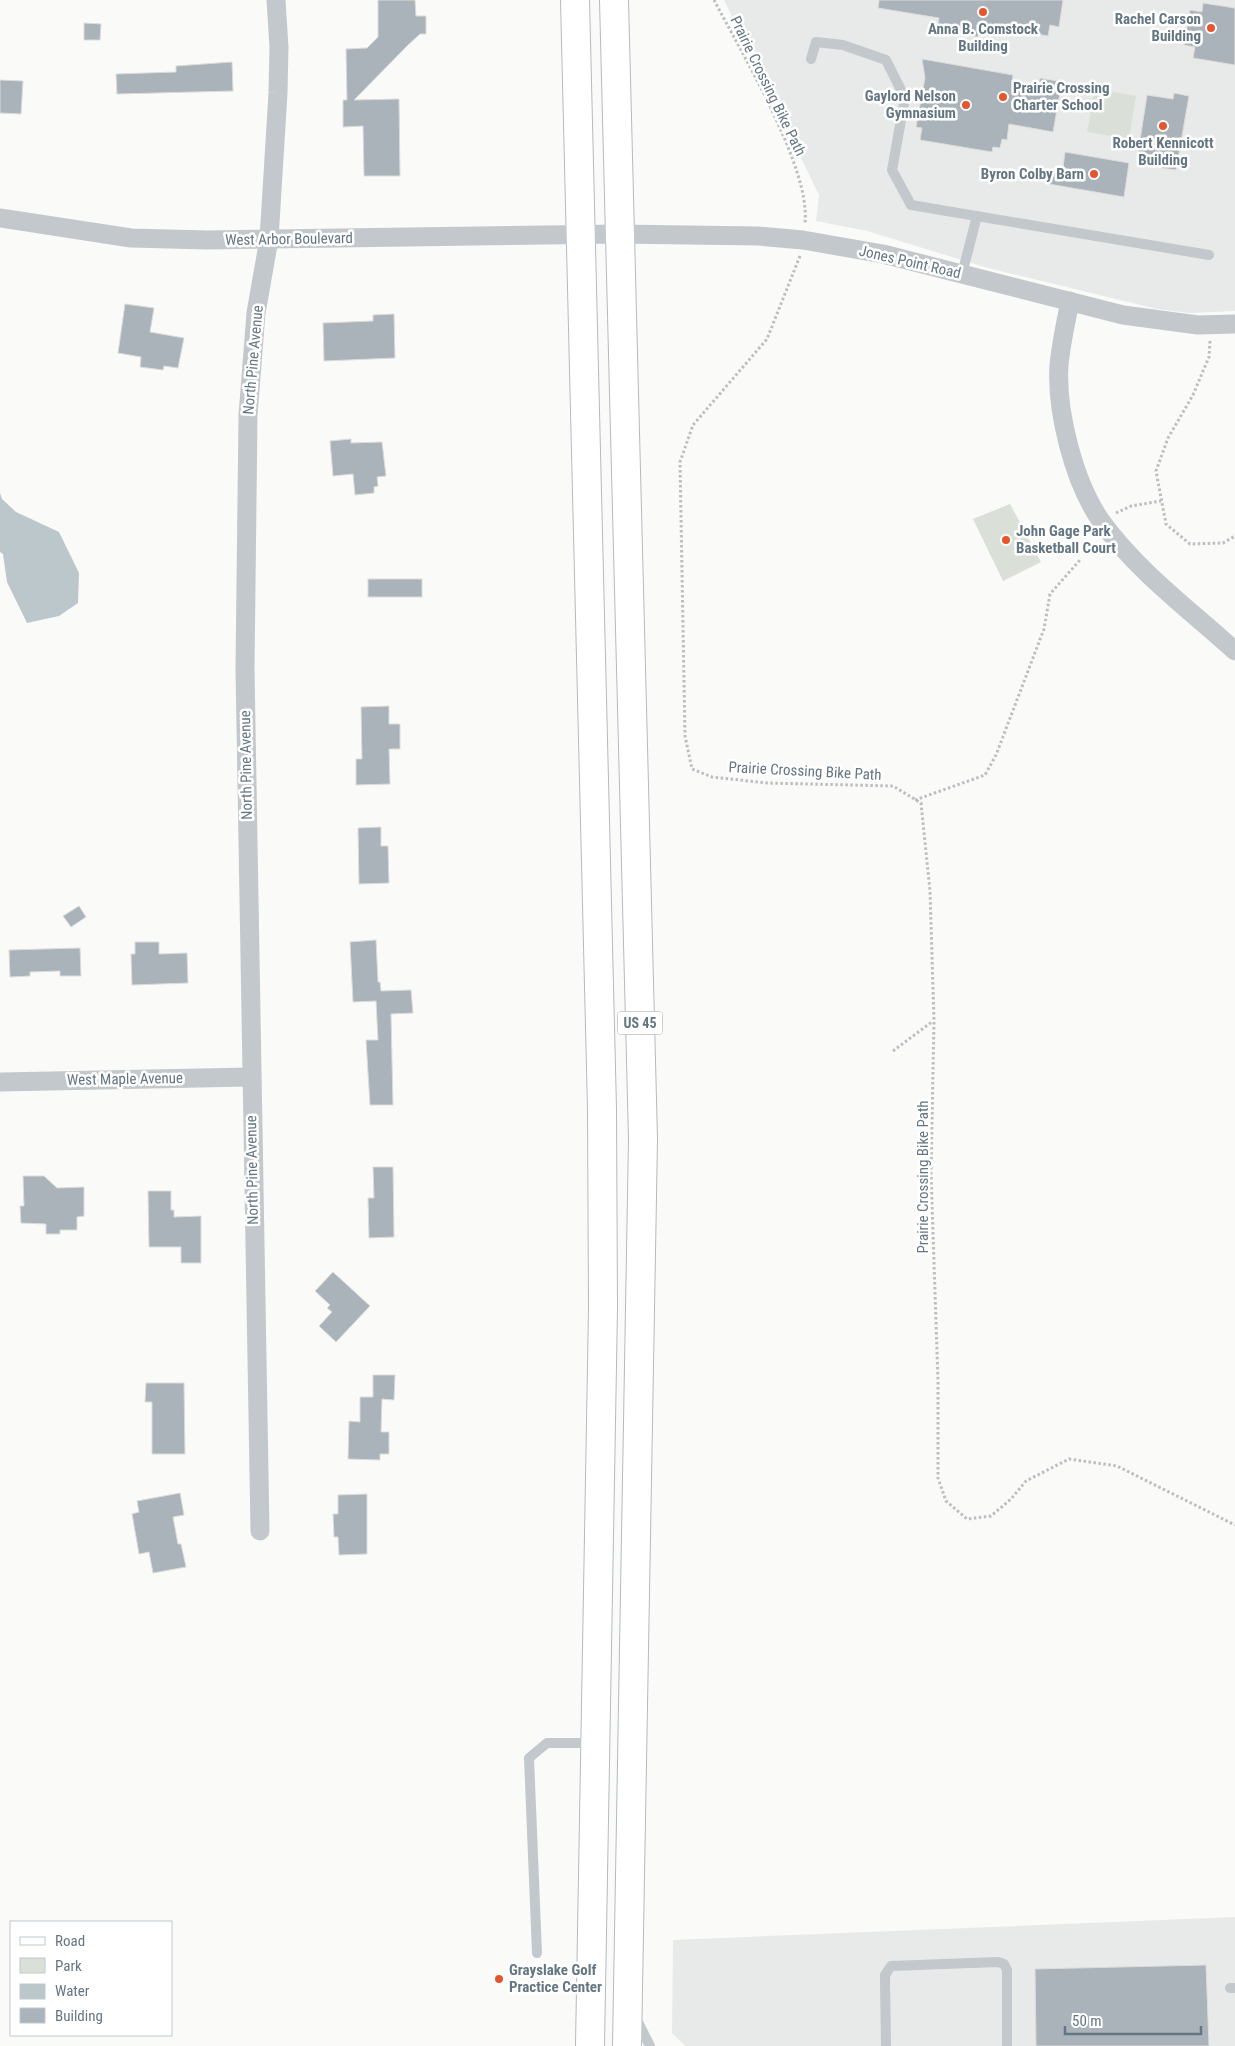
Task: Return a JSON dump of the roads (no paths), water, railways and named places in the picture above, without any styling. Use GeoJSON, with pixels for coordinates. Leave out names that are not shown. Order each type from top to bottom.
{"type":"FeatureCollection","features":[{"type":"Feature","properties":{"kind":"main road","name":"US 45"},"geometry":{"type":"LineString","coordinates":[[575,0],[579,235],[602,1109],[603,1308],[590,2046]]}},
{"type":"Feature","properties":{"kind":"main road","name":"US 45"},"geometry":{"type":"LineString","coordinates":[[614,0],[643,1139],[627,2046]]}},
{"type":"Feature","properties":{"kind":"street","name":"North Pine Avenue"},"geometry":{"type":"LineString","coordinates":[[260,1531],[250,1077],[245,669],[248,416],[256,313],[269,239],[278,93],[279,48],[276,0]]}},
{"type":"Feature","properties":{"kind":"street","name":"West Arbor Boulevard"},"geometry":{"type":"LineString","coordinates":[[0,218],[131,238],[269,239],[579,235]]}},
{"type":"Feature","properties":{"kind":"street","name":"Jones Point Road"},"geometry":{"type":"LineString","coordinates":[[579,235],[758,236],[803,240],[883,254],[1123,316],[1211,325],[1235,324]]}},
{"type":"Feature","properties":{"kind":"street"},"geometry":{"type":"LineString","coordinates":[[1070,301],[1059,365],[1061,403],[1067,440],[1083,484],[1100,520],[1128,554],[1235,651]]}},
{"type":"Feature","properties":{"kind":"street","name":"West Maple Avenue"},"geometry":{"type":"LineString","coordinates":[[0,1082],[250,1077]]}},
{"type":"Feature","properties":{"kind":"lane"},"geometry":{"type":"LineString","coordinates":[[811,59],[816,42],[843,45],[886,60],[905,98],[892,170],[911,205],[1209,255]]}},
{"type":"Feature","properties":{"kind":"lane"},"geometry":{"type":"LineString","coordinates":[[962,274],[977,216]]}},
{"type":"Feature","properties":{"kind":"lane"},"geometry":{"type":"LineString","coordinates":[[537,1953],[529,1758],[547,1742],[595,1743]]}},
{"type":"Feature","properties":{"kind":"lane"},"geometry":{"type":"LineString","coordinates":[[886,2046],[885,1983],[886,1975],[891,1966],[998,1962],[1004,1964],[1007,1970],[1007,2046]]}},
{"type":"Feature","properties":{"kind":"lane"},"geometry":{"type":"LineString","coordinates":[[627,2000],[650,2046]]}},
{"type":"Feature","properties":{"kind":"water"},"geometry":{"type":"Polygon","coordinates":[[[0,493],[2,499],[16,512],[59,532],[79,573],[78,603],[59,616],[27,623],[7,582],[3,554],[0,552],[0,493]]]}},
{"type":"Feature","properties":{"kind":"place","name":"Anna B. Comstock Building"},"geometry":{"type":"Point","coordinates":[983,12]}},
{"type":"Feature","properties":{"kind":"place","name":"Rachel Carson Building"},"geometry":{"type":"Point","coordinates":[1211,28]}},
{"type":"Feature","properties":{"kind":"place","name":"Prairie Crossing Charter School"},"geometry":{"type":"Point","coordinates":[1003,97]}},
{"type":"Feature","properties":{"kind":"place","name":"Gaylord Nelson Gymnasium"},"geometry":{"type":"Point","coordinates":[966,105]}},
{"type":"Feature","properties":{"kind":"place","name":"Robert Kennicott Building"},"geometry":{"type":"Point","coordinates":[1163,126]}},
{"type":"Feature","properties":{"kind":"place","name":"Byron Colby Barn"},"geometry":{"type":"Point","coordinates":[1094,174]}},
{"type":"Feature","properties":{"kind":"place","name":"John Gage Park Basketball Court"},"geometry":{"type":"Point","coordinates":[1006,540]}},
{"type":"Feature","properties":{"kind":"place","name":"Grayslake Golf Practice Center"},"geometry":{"type":"Point","coordinates":[499,1979]}}]}
